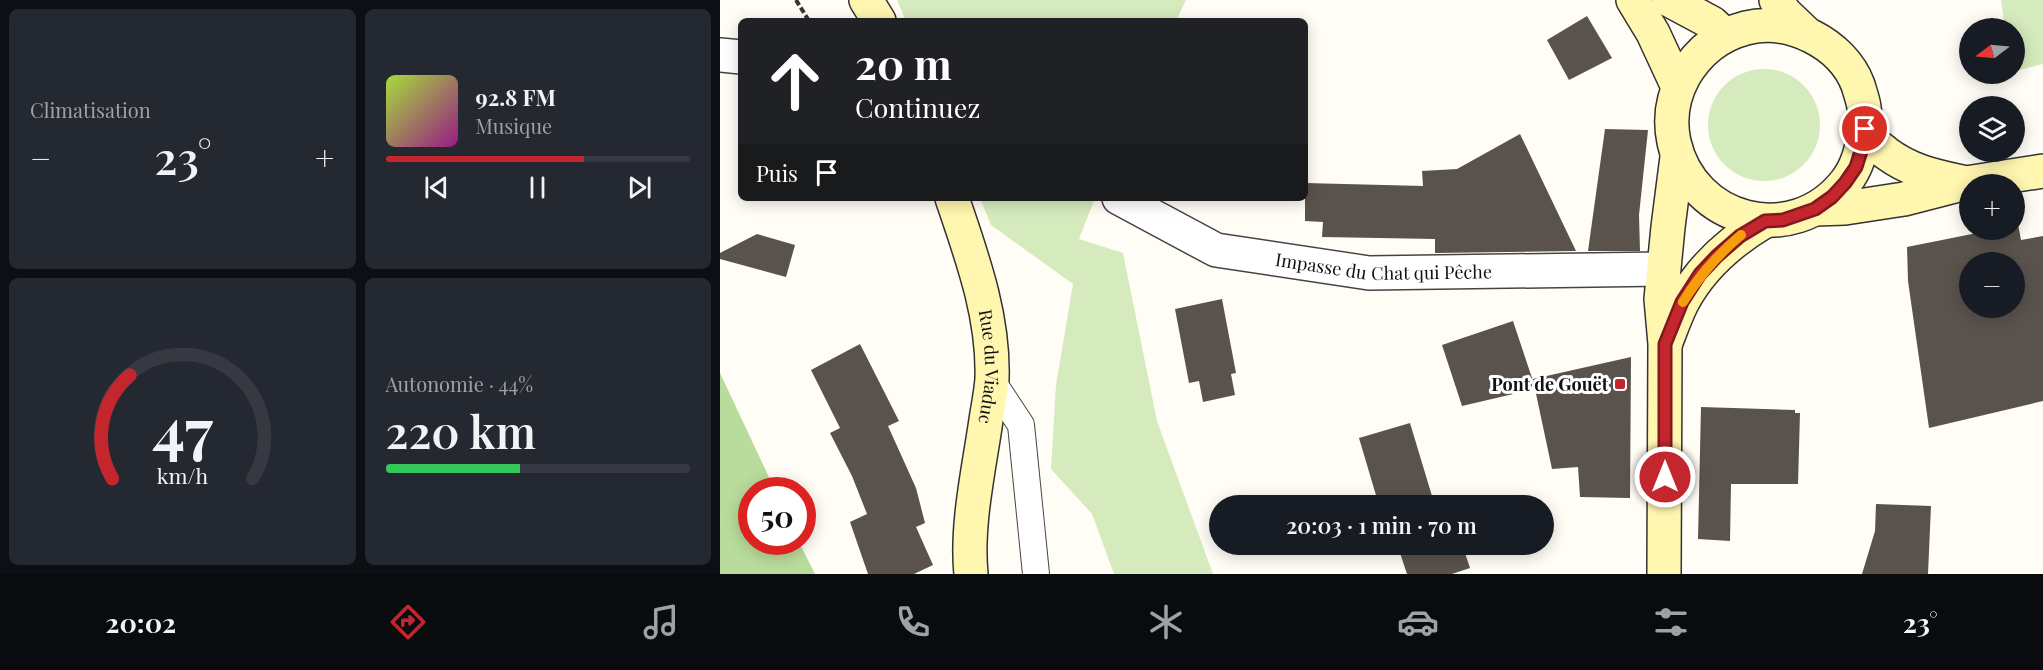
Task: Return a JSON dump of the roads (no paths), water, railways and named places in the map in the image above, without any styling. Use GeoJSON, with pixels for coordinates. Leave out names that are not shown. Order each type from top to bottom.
{"type":"FeatureCollection","features":[{"type":"Feature","properties":{"kind":"main road"},"geometry":{"type":"LineString","coordinates":[[867,0],[877,18]]}},
{"type":"Feature","properties":{"kind":"main road"},"geometry":{"type":"LineString","coordinates":[[1633,0],[1653,33],[1678,87]]}},
{"type":"Feature","properties":{"kind":"main road"},"geometry":{"type":"LineString","coordinates":[[1669,0],[1712,23],[1726,35]]}},
{"type":"Feature","properties":{"kind":"main road"},"geometry":{"type":"LineString","coordinates":[[1726,0],[1726,35]]}},
{"type":"Feature","properties":{"kind":"main road"},"geometry":{"type":"LineString","coordinates":[[1776,0],[1785,13],[1807,34],[1827,46],[1844,62],[1857,82],[1864,105],[1865,129],[1856,167],[1832,197],[1815,209],[1783,220],[1765,221],[1742,217],[1721,208],[1702,195],[1688,177],[1677,157],[1672,133],[1672,110],[1678,87],[1690,65],[1707,47],[1726,35],[1747,28],[1767,26],[1787,28],[1807,34]]}},
{"type":"Feature","properties":{"kind":"main road"},"geometry":{"type":"LineString","coordinates":[[1865,129],[1873,143],[1897,160],[1926,174],[1959,181]]}},
{"type":"Feature","properties":{"kind":"main road"},"geometry":{"type":"LineString","coordinates":[[1664,574],[1665,344],[1661,299],[1677,157]]}},
{"type":"Feature","properties":{"kind":"main road"},"geometry":{"type":"LineString","coordinates":[[2024,174],[2043,171]]}},
{"type":"Feature","properties":{"kind":"main road"},"geometry":{"type":"LineString","coordinates":[[1815,209],[1845,208],[1904,199],[1959,185]]}},
{"type":"Feature","properties":{"kind":"main road","name":"Rue du Viaduc"},"geometry":{"type":"LineString","coordinates":[[953,201],[979,278],[991,347],[992,381],[975,502],[969,559],[971,574]]}},
{"type":"Feature","properties":{"kind":"main road"},"geometry":{"type":"LineString","coordinates":[[1665,344],[1682,302],[1700,274],[1740,236],[1765,221]]}},
{"type":"Feature","properties":{"kind":"street"},"geometry":{"type":"LineString","coordinates":[[720,55],[738,57]]}},
{"type":"Feature","properties":{"kind":"street","name":"Impasse du Chat qui Pêche"},"geometry":{"type":"LineString","coordinates":[[1125,201],[1216,250],[1369,273],[1663,269]]}},
{"type":"Feature","properties":{"kind":"lane"},"geometry":{"type":"LineString","coordinates":[[992,381],[1021,425],[1036,574]]}},
{"type":"Feature","properties":{"kind":"place","name":"Pont de Gouët"},"geometry":{"type":"Point","coordinates":[1620,384]}}]}
